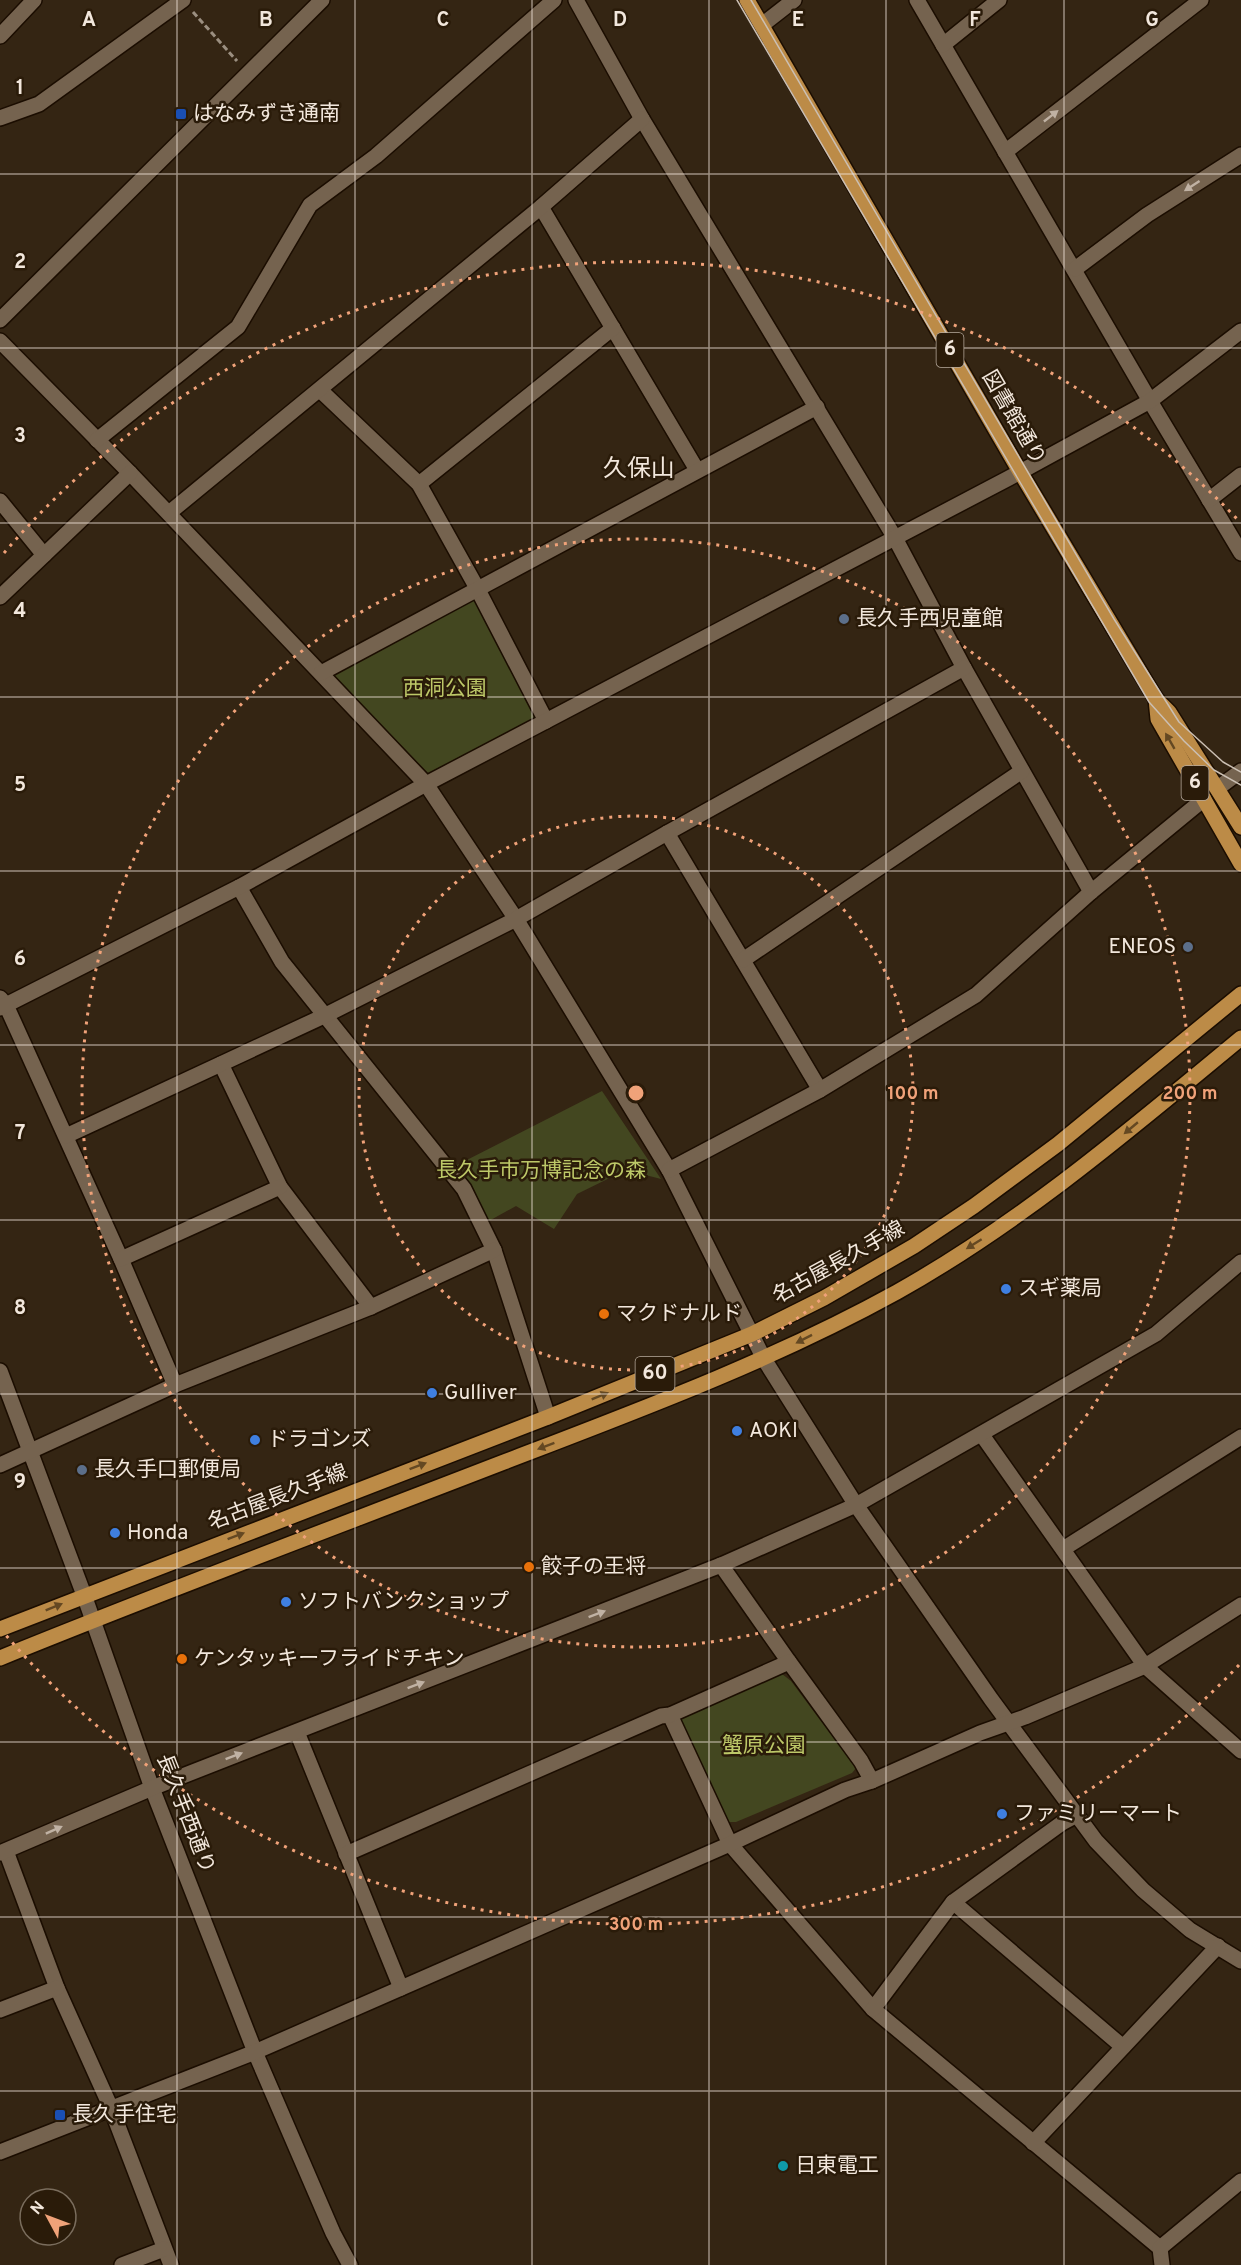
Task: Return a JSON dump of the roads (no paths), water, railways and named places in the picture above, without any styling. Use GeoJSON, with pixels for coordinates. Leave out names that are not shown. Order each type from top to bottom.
{"type":"FeatureCollection","features":[{"type":"Feature","properties":{"kind":"main road","name":"図書館通り"},"geometry":{"type":"LineString","coordinates":[[747,0],[1019,470],[1156,699],[1169,712],[1241,827]]}},
{"type":"Feature","properties":{"kind":"main road","name":"図書館通り"},"geometry":{"type":"LineString","coordinates":[[1156,699],[1158,719],[1241,864]]}},
{"type":"Feature","properties":{"kind":"main road","name":"名古屋長久手線"},"geometry":{"type":"LineString","coordinates":[[0,1629],[548,1417],[752,1334],[824,1298],[914,1246],[974,1206],[1058,1144],[1241,994]]}},
{"type":"Feature","properties":{"kind":"main road","name":"60"},"geometry":{"type":"LineString","coordinates":[[0,1658],[765,1359],[898,1291],[995,1230],[1086,1165],[1241,1038]]}},
{"type":"Feature","properties":{"kind":"street"},"geometry":{"type":"LineString","coordinates":[[0,36],[34,0]]}},
{"type":"Feature","properties":{"kind":"street"},"geometry":{"type":"LineString","coordinates":[[0,118],[39,104],[183,0]]}},
{"type":"Feature","properties":{"kind":"street"},"geometry":{"type":"LineString","coordinates":[[0,320],[322,0]]}},
{"type":"Feature","properties":{"kind":"street"},"geometry":{"type":"LineString","coordinates":[[97,440],[238,327],[310,205],[376,156],[554,0]]}},
{"type":"Feature","properties":{"kind":"street"},"geometry":{"type":"LineString","coordinates":[[576,0],[642,119],[895,538],[964,668],[1091,892]]}},
{"type":"Feature","properties":{"kind":"street"},"geometry":{"type":"LineString","coordinates":[[762,25],[794,0]]}},
{"type":"Feature","properties":{"kind":"street"},"geometry":{"type":"LineString","coordinates":[[917,0],[1241,553]]}},
{"type":"Feature","properties":{"kind":"street"},"geometry":{"type":"LineString","coordinates":[[943,45],[999,0]]}},
{"type":"Feature","properties":{"kind":"street"},"geometry":{"type":"LineString","coordinates":[[1005,152],[1201,0]]}},
{"type":"Feature","properties":{"kind":"street"},"geometry":{"type":"LineString","coordinates":[[169,513],[541,207],[642,119]]}},
{"type":"Feature","properties":{"kind":"street"},"geometry":{"type":"LineString","coordinates":[[1075,269],[1147,215],[1241,155]]}},
{"type":"Feature","properties":{"kind":"street"},"geometry":{"type":"LineString","coordinates":[[541,207],[697,470]]}},
{"type":"Feature","properties":{"kind":"street"},"geometry":{"type":"LineString","coordinates":[[419,484],[613,328]]}},
{"type":"Feature","properties":{"kind":"street"},"geometry":{"type":"LineString","coordinates":[[175,1385],[66,1136],[2,1004],[239,887],[426,784],[895,538],[1150,401],[1241,331]]}},
{"type":"Feature","properties":{"kind":"street"},"geometry":{"type":"LineString","coordinates":[[0,341],[169,513],[426,784],[516,919],[669,1170],[765,1359],[856,1505],[1008,1722],[1096,1841],[1143,1890],[1190,1930],[1241,1962]]}},
{"type":"Feature","properties":{"kind":"street"},"geometry":{"type":"LineString","coordinates":[[320,390],[419,484],[477,588],[546,722]]}},
{"type":"Feature","properties":{"kind":"street"},"geometry":{"type":"LineString","coordinates":[[321,673],[817,407]]}},
{"type":"Feature","properties":{"kind":"street"},"geometry":{"type":"LineString","coordinates":[[0,597],[130,473]]}},
{"type":"Feature","properties":{"kind":"street"},"geometry":{"type":"LineString","coordinates":[[1209,500],[1241,474]]}},
{"type":"Feature","properties":{"kind":"street"},"geometry":{"type":"LineString","coordinates":[[0,501],[44,555]]}},
{"type":"Feature","properties":{"kind":"street"},"geometry":{"type":"LineString","coordinates":[[66,1136],[324,1016],[516,919],[964,668]]}},
{"type":"Feature","properties":{"kind":"street"},"geometry":{"type":"LineString","coordinates":[[743,960],[1022,771]]}},
{"type":"Feature","properties":{"kind":"street"},"geometry":{"type":"LineString","coordinates":[[1218,788],[1241,771]]}},
{"type":"Feature","properties":{"kind":"street"},"geometry":{"type":"LineString","coordinates":[[669,1170],[820,1090],[976,995],[1091,892],[1204,800]]}},
{"type":"Feature","properties":{"kind":"street"},"geometry":{"type":"LineString","coordinates":[[667,833],[820,1090]]}},
{"type":"Feature","properties":{"kind":"street"},"geometry":{"type":"LineString","coordinates":[[239,887],[282,962],[464,1189],[494,1250],[548,1417]]}},
{"type":"Feature","properties":{"kind":"street"},"geometry":{"type":"LineString","coordinates":[[221,1064],[280,1187],[371,1307]]}},
{"type":"Feature","properties":{"kind":"street"},"geometry":{"type":"LineString","coordinates":[[121,1259],[280,1187]]}},
{"type":"Feature","properties":{"kind":"street"},"geometry":{"type":"LineString","coordinates":[[0,1465],[175,1385],[371,1307],[494,1250]]}},
{"type":"Feature","properties":{"kind":"street"},"geometry":{"type":"LineString","coordinates":[[171,2265],[111,2108],[57,1988],[3,1852],[152,1788],[721,1565],[856,1505],[1156,1334],[1241,1262]]}},
{"type":"Feature","properties":{"kind":"street","name":"長久手西通り"},"geometry":{"type":"LineString","coordinates":[[0,1371],[84,1595],[152,1788],[255,2052],[333,2233],[350,2265]]}},
{"type":"Feature","properties":{"kind":"street"},"geometry":{"type":"LineString","coordinates":[[982,1435],[1144,1666],[1241,1751]]}},
{"type":"Feature","properties":{"kind":"street"},"geometry":{"type":"LineString","coordinates":[[1063,1549],[1241,1437]]}},
{"type":"Feature","properties":{"kind":"street"},"geometry":{"type":"LineString","coordinates":[[721,1565],[861,1761],[872,1781]]}},
{"type":"Feature","properties":{"kind":"street"},"geometry":{"type":"LineString","coordinates":[[0,2152],[255,2052],[730,1844],[845,1790],[872,1781],[1144,1666],[1241,1605]]}},
{"type":"Feature","properties":{"kind":"street"},"geometry":{"type":"LineString","coordinates":[[346,1854],[789,1662]]}},
{"type":"Feature","properties":{"kind":"street"},"geometry":{"type":"LineString","coordinates":[[670,1715],[730,1844],[873,2009],[1160,2248],[1162,2265]]}},
{"type":"Feature","properties":{"kind":"street"},"geometry":{"type":"LineString","coordinates":[[297,1732],[400,1988]]}},
{"type":"Feature","properties":{"kind":"street"},"geometry":{"type":"LineString","coordinates":[[873,2009],[953,1902],[1062,1823],[1077,1815]]}},
{"type":"Feature","properties":{"kind":"street"},"geometry":{"type":"LineString","coordinates":[[953,1902],[1124,2047]]}},
{"type":"Feature","properties":{"kind":"street"},"geometry":{"type":"LineString","coordinates":[[1033,2143],[1218,1946]]}},
{"type":"Feature","properties":{"kind":"street"},"geometry":{"type":"LineString","coordinates":[[0,2010],[57,1988]]}},
{"type":"Feature","properties":{"kind":"street"},"geometry":{"type":"LineString","coordinates":[[1160,2248],[1241,2181]]}},
{"type":"Feature","properties":{"kind":"street"},"geometry":{"type":"LineString","coordinates":[[122,2265],[164,2249]]}},
{"type":"Feature","properties":{"kind":"tram line"},"geometry":{"type":"LineString","coordinates":[[737,0],[1149,702],[1214,770],[1241,785]]}},
{"type":"Feature","properties":{"kind":"tram line"},"geometry":{"type":"LineString","coordinates":[[751,0],[1114,619],[1179,722],[1223,762],[1241,772]]}},
{"type":"Feature","properties":{"kind":"place","name":"はなみずき通南"},"geometry":{"type":"Point","coordinates":[181,114]}},
{"type":"Feature","properties":{"kind":"place","name":"長久手西児童館"},"geometry":{"type":"Point","coordinates":[844,619]}},
{"type":"Feature","properties":{"kind":"place","name":"ENEOS"},"geometry":{"type":"Point","coordinates":[1188,947]}},
{"type":"Feature","properties":{"kind":"place","name":"スギ薬局"},"geometry":{"type":"Point","coordinates":[1006,1289]}},
{"type":"Feature","properties":{"kind":"place","name":"マクドナルド"},"geometry":{"type":"Point","coordinates":[604,1314]}},
{"type":"Feature","properties":{"kind":"place","name":"Gulliver"},"geometry":{"type":"Point","coordinates":[432,1393]}},
{"type":"Feature","properties":{"kind":"place","name":"AOKI"},"geometry":{"type":"Point","coordinates":[737,1431]}},
{"type":"Feature","properties":{"kind":"place","name":"ドラゴンズ"},"geometry":{"type":"Point","coordinates":[255,1440]}},
{"type":"Feature","properties":{"kind":"place","name":"長久手口郵便局"},"geometry":{"type":"Point","coordinates":[82,1470]}},
{"type":"Feature","properties":{"kind":"place","name":"Honda"},"geometry":{"type":"Point","coordinates":[115,1533]}},
{"type":"Feature","properties":{"kind":"place","name":"餃子の王将"},"geometry":{"type":"Point","coordinates":[529,1567]}},
{"type":"Feature","properties":{"kind":"place","name":"ソフトバンクショップ"},"geometry":{"type":"Point","coordinates":[286,1602]}},
{"type":"Feature","properties":{"kind":"place","name":"ケンタッキーフライドチキン"},"geometry":{"type":"Point","coordinates":[182,1659]}},
{"type":"Feature","properties":{"kind":"place","name":"ファミリーマート"},"geometry":{"type":"Point","coordinates":[1002,1814]}},
{"type":"Feature","properties":{"kind":"place","name":"長久手住宅"},"geometry":{"type":"Point","coordinates":[60,2115]}},
{"type":"Feature","properties":{"kind":"place","name":"日東電工"},"geometry":{"type":"Point","coordinates":[783,2166]}},
{"type":"Feature","properties":{"kind":"district","name":"久保山"},"geometry":{"type":"Point","coordinates":[639,470]}},
{"type":"Feature","properties":{"kind":"park label","name":"西洞公園"},"geometry":{"type":"Point","coordinates":[445,689]}},
{"type":"Feature","properties":{"kind":"park label","name":"長久手市万博記念の森"},"geometry":{"type":"Point","coordinates":[541,1171]}},
{"type":"Feature","properties":{"kind":"park label","name":"蟹原公園"},"geometry":{"type":"Point","coordinates":[764,1746]}}]}
